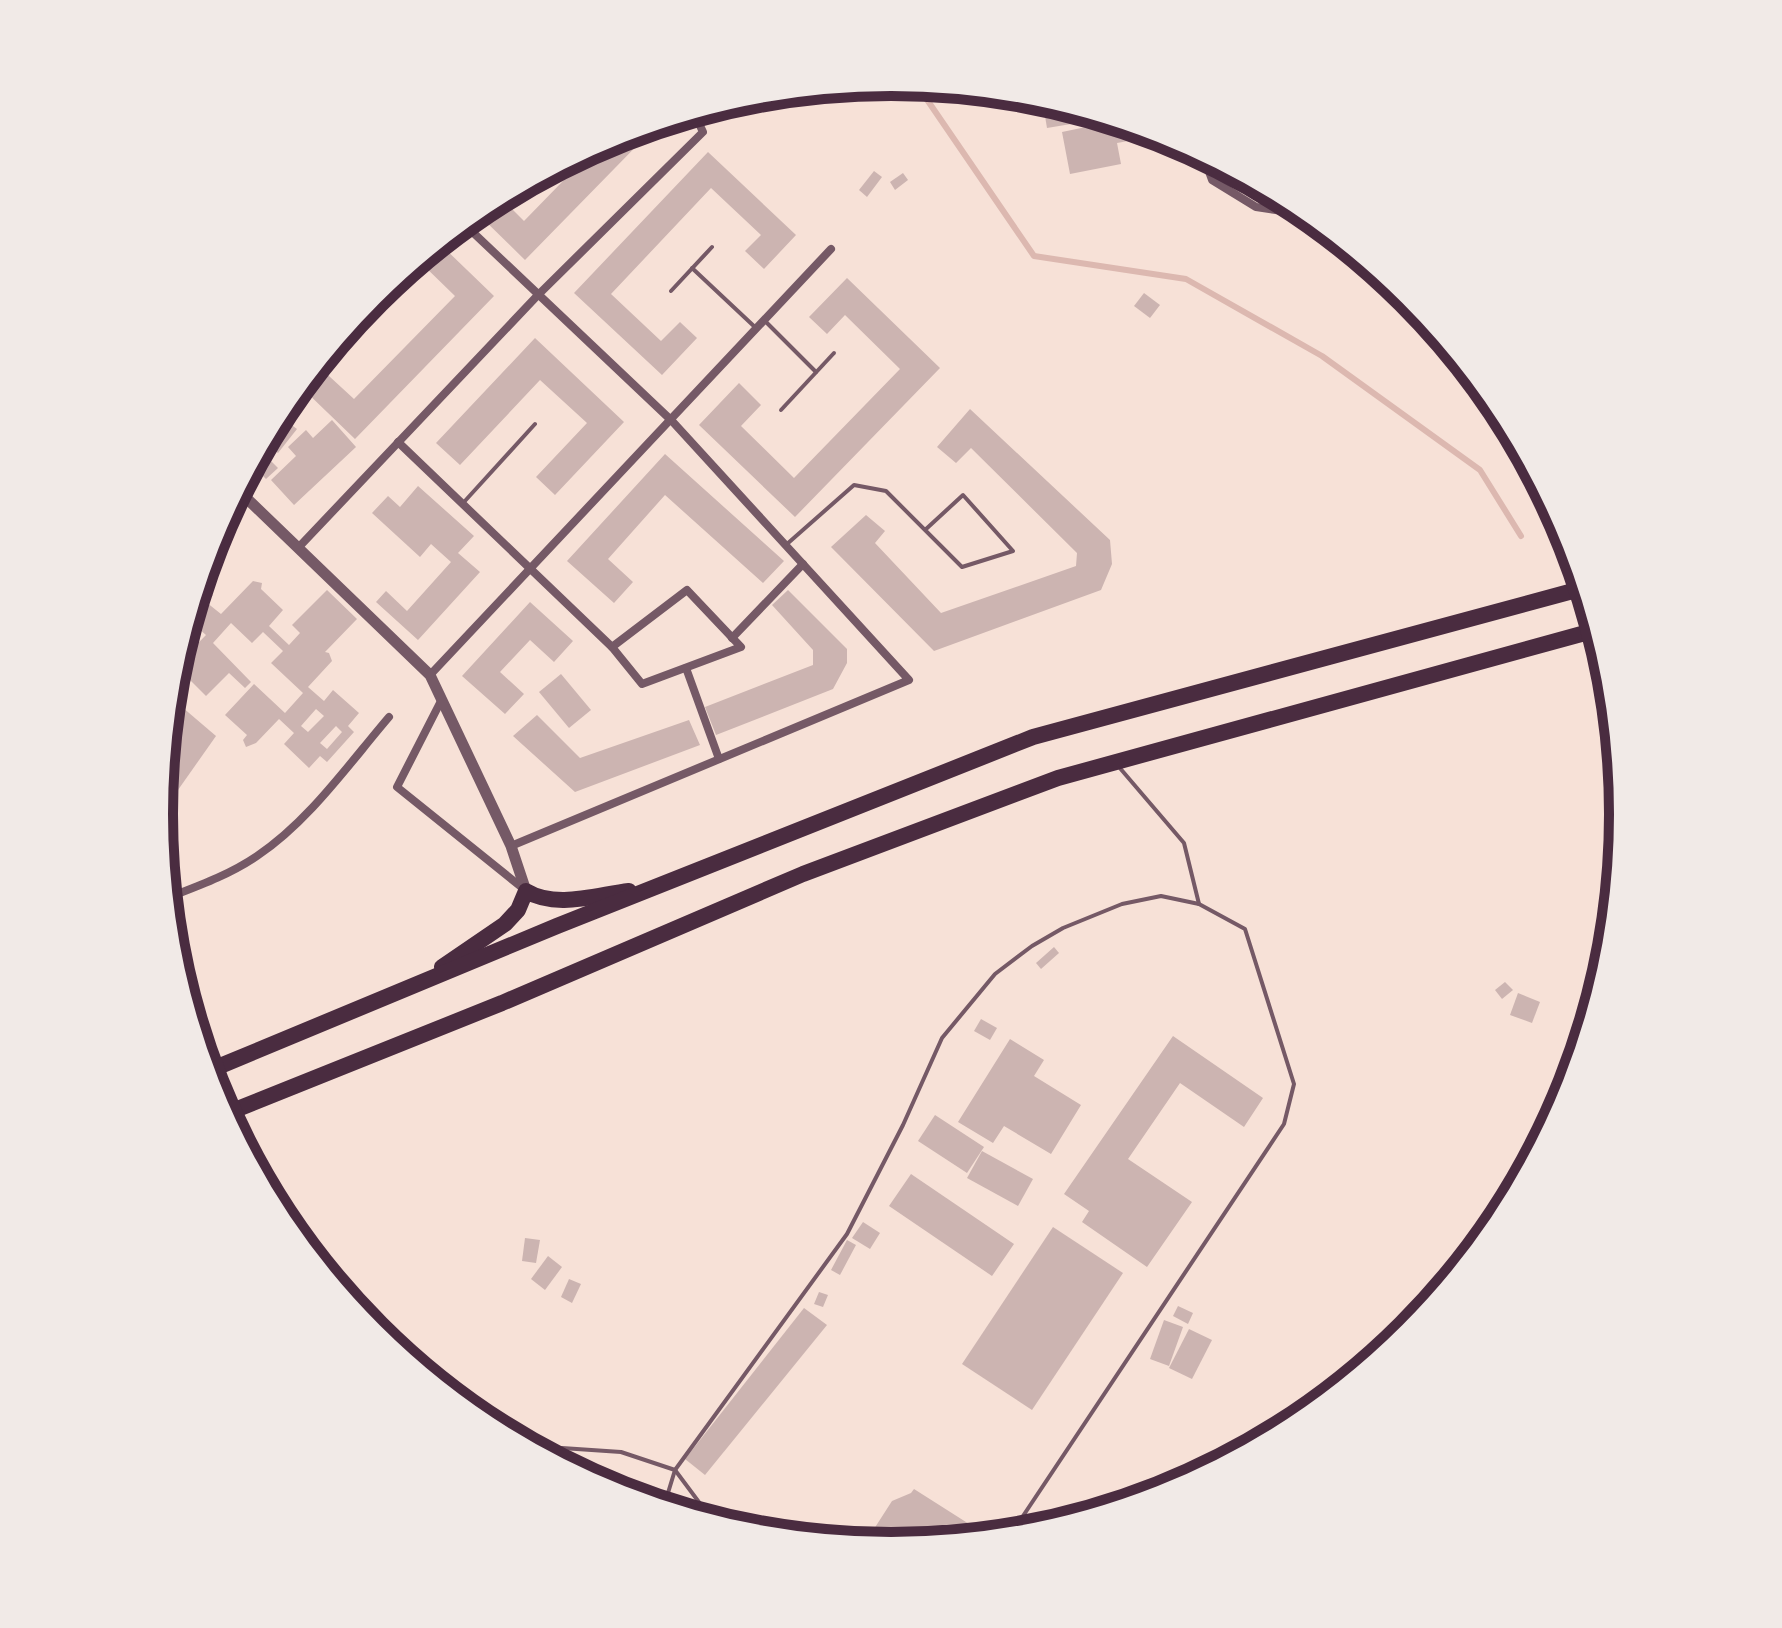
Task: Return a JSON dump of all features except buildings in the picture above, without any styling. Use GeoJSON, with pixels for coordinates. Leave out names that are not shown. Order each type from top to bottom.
{"type":"FeatureCollection","features":[{"type":"Feature","properties":{"kind":"highway"},"geometry":{"type":"LineString","coordinates":[[219,1066],[557,926],[1033,737],[1573,591]]}},
{"type":"Feature","properties":{"kind":"highway"},"geometry":{"type":"LineString","coordinates":[[237,1109],[502,1003],[803,874],[1058,778],[1586,633]]}},
{"type":"Feature","properties":{"kind":"highway"},"geometry":{"type":"LineString","coordinates":[[411,988],[505,924],[518,910],[526,891],[536,897],[566,900],[658,886]]}},
{"type":"Feature","properties":{"kind":"street"},"geometry":{"type":"LineString","coordinates":[[298,548],[537,296],[703,132],[698,122]]}},
{"type":"Feature","properties":{"kind":"street"},"geometry":{"type":"LineString","coordinates":[[1208,170],[1212,180],[1256,207],[1280,211]]}},
{"type":"Feature","properties":{"kind":"street"},"geometry":{"type":"LineString","coordinates":[[472,231],[672,421],[909,680],[511,846]]}},
{"type":"Feature","properties":{"kind":"street"},"geometry":{"type":"LineString","coordinates":[[430,675],[831,249]]}},
{"type":"Feature","properties":{"kind":"street"},"geometry":{"type":"LineString","coordinates":[[398,442],[612,647],[642,684],[741,647],[687,590],[612,647]]}},
{"type":"Feature","properties":{"kind":"street"},"geometry":{"type":"LineString","coordinates":[[246,498],[430,675],[511,846],[526,891]]}},
{"type":"Feature","properties":{"kind":"street"},"geometry":{"type":"LineString","coordinates":[[732,638],[803,564]]}},
{"type":"Feature","properties":{"kind":"street"},"geometry":{"type":"LineString","coordinates":[[686,668],[719,759]]}},
{"type":"Feature","properties":{"kind":"street"},"geometry":{"type":"LineString","coordinates":[[442,699],[397,787],[526,891]]}},
{"type":"Feature","properties":{"kind":"street"},"geometry":{"type":"LineString","coordinates":[[178,894],[229,873],[258,856],[287,832],[389,717]]}},
{"type":"Feature","properties":{"kind":"lane"},"geometry":{"type":"LineString","coordinates":[[671,291],[712,247]]}},
{"type":"Feature","properties":{"kind":"lane"},"geometry":{"type":"LineString","coordinates":[[692,268],[757,329]]}},
{"type":"Feature","properties":{"kind":"lane"},"geometry":{"type":"LineString","coordinates":[[765,321],[816,372]]}},
{"type":"Feature","properties":{"kind":"lane"},"geometry":{"type":"LineString","coordinates":[[781,410],[834,353]]}},
{"type":"Feature","properties":{"kind":"lane"},"geometry":{"type":"LineString","coordinates":[[462,504],[535,424]]}},
{"type":"Feature","properties":{"kind":"lane"},"geometry":{"type":"LineString","coordinates":[[785,545],[854,485],[886,491],[925,530],[962,567],[1013,551],[963,495],[925,530]]}},
{"type":"Feature","properties":{"kind":"lane"},"geometry":{"type":"LineString","coordinates":[[1115,762],[1184,843],[1199,904]]}},
{"type":"Feature","properties":{"kind":"lane"},"geometry":{"type":"LineString","coordinates":[[667,1496],[675,1470],[847,1234],[903,1125],[942,1038],[995,974],[1032,946],[1063,928],[1122,904],[1161,896],[1199,904],[1245,929],[1294,1084],[1284,1124],[1020,1520]]}},
{"type":"Feature","properties":{"kind":"lane"},"geometry":{"type":"LineString","coordinates":[[557,1450],[621,1452],[675,1470],[703,1507]]}},
{"type":"Feature","properties":{"kind":"waterway"},"geometry":{"type":"LineString","coordinates":[[926,97],[1034,256],[1186,279],[1322,356],[1480,470],[1521,536]]}}]}
